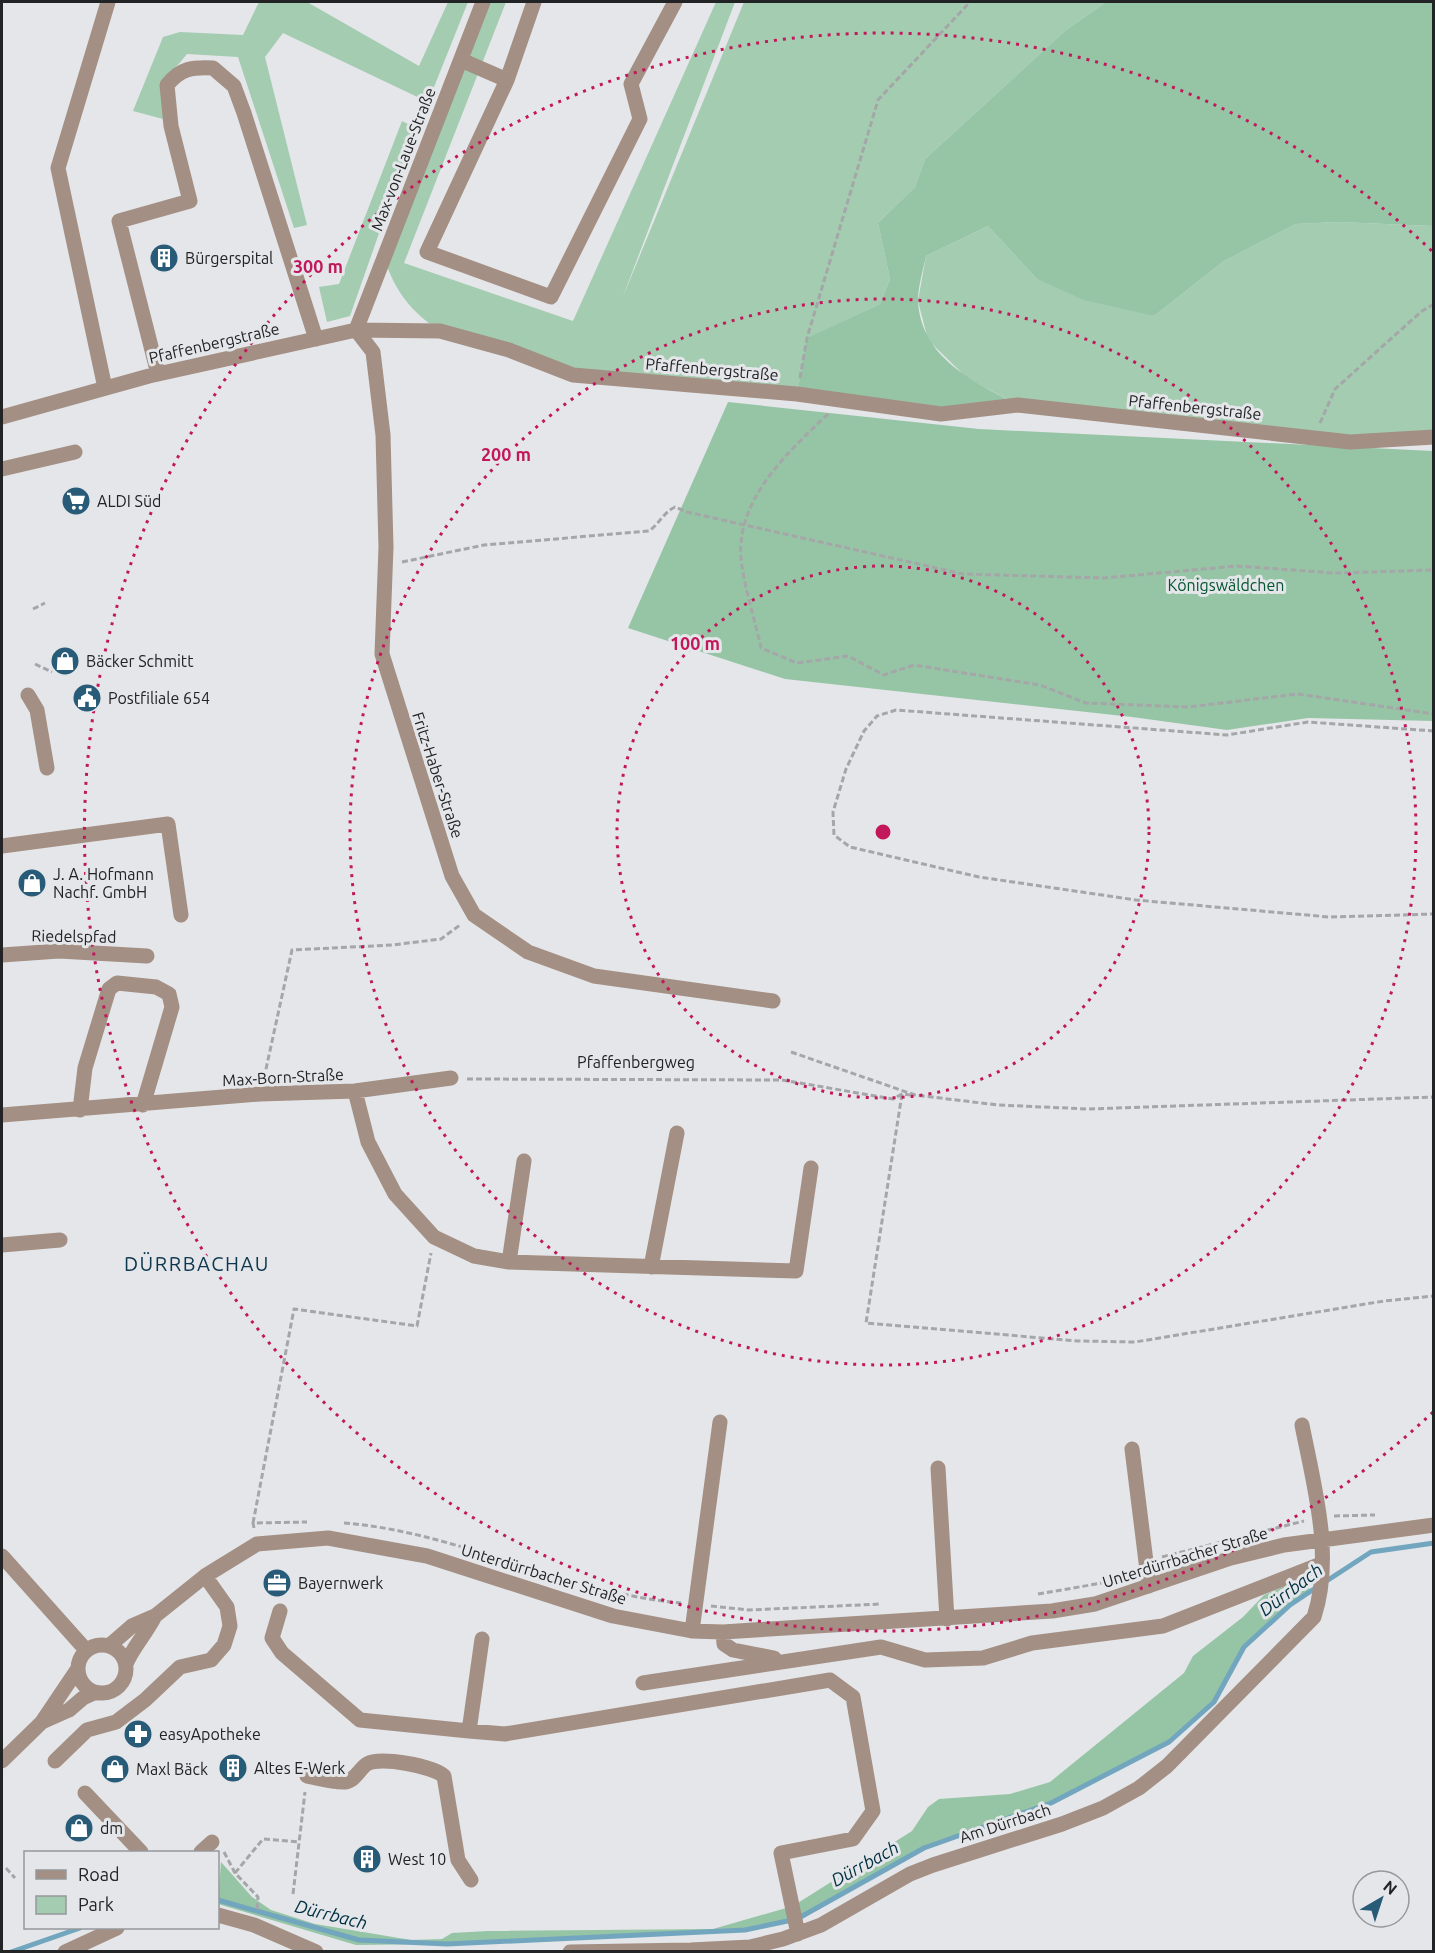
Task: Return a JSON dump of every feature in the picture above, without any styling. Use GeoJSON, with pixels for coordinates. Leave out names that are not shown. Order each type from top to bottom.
{"type":"FeatureCollection","features":[{"type":"Feature","properties":{"kind":"street"},"geometry":{"type":"LineString","coordinates":[[105,388],[58,168],[108,2]]}},
{"type":"Feature","properties":{"kind":"street","name":"Max-von-Laue-Straße"},"geometry":{"type":"LineString","coordinates":[[356,330],[483,2]]}},
{"type":"Feature","properties":{"kind":"street"},"geometry":{"type":"LineString","coordinates":[[534,2],[507,80],[427,252],[551,297],[640,119],[631,84],[675,2]]}},
{"type":"Feature","properties":{"kind":"street"},"geometry":{"type":"LineString","coordinates":[[461,60],[507,80]]}},
{"type":"Feature","properties":{"kind":"street"},"geometry":{"type":"LineString","coordinates":[[158,374],[118,221],[190,201],[171,126],[167,85],[176,74],[189,67],[213,68],[234,86],[272,195],[316,339]]}},
{"type":"Feature","properties":{"kind":"street","name":"Pfaffenbergstraße"},"geometry":{"type":"LineString","coordinates":[[2,417],[158,374],[356,330],[440,331],[509,350],[573,375],[797,394],[941,414],[1018,405],[1350,442],[1434,437]]}},
{"type":"Feature","properties":{"kind":"street","name":"Fritz-Haber-Straße"},"geometry":{"type":"LineString","coordinates":[[356,330],[373,352],[383,435],[385,566],[382,654],[452,876],[474,915],[528,952],[594,976],[773,1001]]}},
{"type":"Feature","properties":{"kind":"street"},"geometry":{"type":"LineString","coordinates":[[2,469],[75,452]]}},
{"type":"Feature","properties":{"kind":"street"},"geometry":{"type":"LineString","coordinates":[[28,695],[37,710],[46,768]]}},
{"type":"Feature","properties":{"kind":"street"},"geometry":{"type":"LineString","coordinates":[[2,846],[168,824],[181,915]]}},
{"type":"Feature","properties":{"kind":"street","name":"Riedelspfad"},"geometry":{"type":"LineString","coordinates":[[2,955],[59,951],[147,956]]}},
{"type":"Feature","properties":{"kind":"street"},"geometry":{"type":"LineString","coordinates":[[80,1110],[85,1068],[109,989],[117,983],[156,987],[169,994],[172,1007],[143,1105]]}},
{"type":"Feature","properties":{"kind":"street"},"geometry":{"type":"LineString","coordinates":[[355,1091],[451,1078]]}},
{"type":"Feature","properties":{"kind":"street","name":"Max-Born-Straße"},"geometry":{"type":"LineString","coordinates":[[2,1115],[260,1094],[355,1091],[368,1142],[395,1194],[434,1236],[474,1256],[509,1263],[796,1271],[811,1168]]}},
{"type":"Feature","properties":{"kind":"street"},"geometry":{"type":"LineString","coordinates":[[651,1267],[677,1133]]}},
{"type":"Feature","properties":{"kind":"street"},"geometry":{"type":"LineString","coordinates":[[509,1263],[524,1161]]}},
{"type":"Feature","properties":{"kind":"street"},"geometry":{"type":"LineString","coordinates":[[2,1245],[60,1240]]}},
{"type":"Feature","properties":{"kind":"street"},"geometry":{"type":"LineString","coordinates":[[692,1631],[720,1422]]}},
{"type":"Feature","properties":{"kind":"street","name":"Am Dürrbach"},"geometry":{"type":"LineString","coordinates":[[570,1952],[750,1947],[798,1934],[821,1925],[910,1874],[1062,1824],[1103,1808],[1139,1788],[1167,1766],[1314,1617],[1320,1598],[1322,1571],[1320,1518],[1302,1425]]}},
{"type":"Feature","properties":{"kind":"street"},"geometry":{"type":"LineString","coordinates":[[1132,1449],[1149,1586]]}},
{"type":"Feature","properties":{"kind":"street"},"geometry":{"type":"LineString","coordinates":[[938,1468],[947,1619]]}},
{"type":"Feature","properties":{"kind":"street","name":"Unterdürrbacher Straße"},"geometry":{"type":"LineString","coordinates":[[109,1646],[132,1626],[155,1616],[205,1576],[257,1544],[328,1538],[427,1556],[603,1613],[692,1631],[723,1632],[1008,1616],[1095,1604],[1231,1558],[1320,1540],[1434,1525]]}},
{"type":"Feature","properties":{"kind":"street"},"geometry":{"type":"LineString","coordinates":[[2,1556],[86,1650]]}},
{"type":"Feature","properties":{"kind":"street"},"geometry":{"type":"LineString","coordinates":[[643,1683],[783,1660],[881,1647],[925,1660],[983,1658],[1032,1643],[1163,1626],[1322,1571]]}},
{"type":"Feature","properties":{"kind":"street"},"geometry":{"type":"LineString","coordinates":[[55,1761],[87,1730],[116,1722],[145,1700],[180,1667],[211,1660],[224,1645],[230,1626],[227,1607],[205,1576]]}},
{"type":"Feature","properties":{"kind":"street"},"geometry":{"type":"LineString","coordinates":[[280,1611],[272,1638],[282,1653],[360,1720],[505,1734],[830,1680],[853,1697],[873,1811],[853,1839],[781,1853],[798,1934]]}},
{"type":"Feature","properties":{"kind":"street","name":"Unterdürrbacher Straße"},"geometry":{"type":"LineString","coordinates":[[126,1664],[131,1651],[144,1638],[155,1616]]}},
{"type":"Feature","properties":{"kind":"street"},"geometry":{"type":"LineString","coordinates":[[723,1632],[724,1644],[733,1650],[783,1660]]}},
{"type":"Feature","properties":{"kind":"street"},"geometry":{"type":"LineString","coordinates":[[469,1731],[482,1639]]}},
{"type":"Feature","properties":{"kind":"street"},"geometry":{"type":"LineString","coordinates":[[2,1761],[42,1722],[78,1670],[81,1656],[86,1650],[97,1645],[109,1646],[119,1652],[126,1664],[125,1679],[116,1690],[109,1693],[94,1693],[82,1698],[69,1710],[42,1722]]}},
{"type":"Feature","properties":{"kind":"street"},"geometry":{"type":"LineString","coordinates":[[78,1670],[82,1684],[94,1693]]}},
{"type":"Feature","properties":{"kind":"street"},"geometry":{"type":"LineString","coordinates":[[307,1776],[345,1782],[357,1776],[366,1765],[378,1760],[435,1768],[444,1776],[458,1860],[471,1880]]}},
{"type":"Feature","properties":{"kind":"street"},"geometry":{"type":"LineString","coordinates":[[85,1793],[140,1851]]}},
{"type":"Feature","properties":{"kind":"street"},"geometry":{"type":"LineString","coordinates":[[219,1915],[254,1925],[316,1952]]}},
{"type":"Feature","properties":{"kind":"street"},"geometry":{"type":"LineString","coordinates":[[65,1952],[115,1929]]}},
{"type":"Feature","properties":{"kind":"path"},"geometry":{"type":"LineString","coordinates":[[797,394],[807,338],[878,100],[970,2]]}},
{"type":"Feature","properties":{"kind":"path"},"geometry":{"type":"LineString","coordinates":[[1313,438],[1335,389],[1422,311],[1434,304]]}},
{"type":"Feature","properties":{"kind":"path"},"geometry":{"type":"LineString","coordinates":[[842,400],[782,458],[750,508],[741,557],[761,648],[797,663],[848,656],[884,675],[914,665],[1040,685],[1086,703],[1188,708],[1298,694],[1434,714]]}},
{"type":"Feature","properties":{"kind":"path"},"geometry":{"type":"LineString","coordinates":[[385,566],[484,545],[649,531],[656,526],[668,510],[675,507],[687,513],[963,574],[1104,578],[1237,566],[1334,573],[1434,570]]}},
{"type":"Feature","properties":{"kind":"path"},"geometry":{"type":"LineString","coordinates":[[33,609],[45,603]]}},
{"type":"Feature","properties":{"kind":"path"},"geometry":{"type":"LineString","coordinates":[[35,664],[52,672]]}},
{"type":"Feature","properties":{"kind":"path"},"geometry":{"type":"LineString","coordinates":[[1434,731],[1308,722],[1227,735],[896,710],[877,716],[864,731],[846,769],[833,812],[834,835],[850,847],[979,877],[1136,900],[1329,917],[1434,914]]}},
{"type":"Feature","properties":{"kind":"path"},"geometry":{"type":"LineString","coordinates":[[260,1094],[292,950],[392,945],[441,939],[474,915]]}},
{"type":"Feature","properties":{"kind":"path"},"geometry":{"type":"LineString","coordinates":[[791,1052],[915,1095],[998,1105],[1088,1109],[1434,1097]]}},
{"type":"Feature","properties":{"kind":"path","name":"Pfaffenbergweg"},"geometry":{"type":"LineString","coordinates":[[451,1078],[782,1080],[893,1099],[902,1094],[915,1095]]}},
{"type":"Feature","properties":{"kind":"path"},"geometry":{"type":"LineString","coordinates":[[902,1094],[866,1323],[1078,1341],[1135,1342],[1384,1300],[1434,1296]]}},
{"type":"Feature","properties":{"kind":"path"},"geometry":{"type":"LineString","coordinates":[[253,1523],[294,1309],[417,1326],[434,1236]]}},
{"type":"Feature","properties":{"kind":"path"},"geometry":{"type":"LineString","coordinates":[[342,1523],[440,1540],[545,1575],[642,1600],[749,1610],[891,1603]]}},
{"type":"Feature","properties":{"kind":"path"},"geometry":{"type":"LineString","coordinates":[[293,1894],[307,1776]]}},
{"type":"Feature","properties":{"kind":"path"},"geometry":{"type":"LineString","coordinates":[[235,1873],[263,1839],[299,1842]]}},
{"type":"Feature","properties":{"kind":"path"},"geometry":{"type":"LineString","coordinates":[[206,1847],[224,1852],[235,1873],[254,1891],[259,1905]]}},
{"type":"Feature","properties":{"kind":"path"},"geometry":{"type":"LineString","coordinates":[[6,1868],[15,1878]]}},
{"type":"Feature","properties":{"kind":"green space"},"geometry":{"type":"Polygon","coordinates":[[[259,2],[307,2],[419,66],[448,2],[468,2],[428,102],[283,33],[265,57],[307,225],[294,228],[238,57],[187,54],[162,84],[163,119],[133,111],[163,37],[180,32],[243,35],[259,2]]]}},
{"type":"Feature","properties":{"kind":"green space"},"geometry":{"type":"Polygon","coordinates":[[[483,2],[506,2],[404,263],[573,321],[716,2],[735,2],[622,299],[744,2],[1106,2],[1066,30],[925,159],[915,187],[878,223],[890,279],[880,304],[808,338],[797,394],[573,375],[440,331],[405,300],[393,281],[384,258],[483,2]]]}},
{"type":"Feature","properties":{"kind":"green space"},"geometry":{"type":"Polygon","coordinates":[[[1106,2],[1433,2],[1433,226],[1338,222],[1296,224],[1224,261],[1154,316],[1084,300],[1037,279],[988,226],[926,256],[918,301],[921,321],[939,353],[953,366],[984,387],[1018,405],[941,414],[797,394],[807,338],[880,304],[890,279],[878,223],[915,187],[925,159],[1066,30],[1106,2]]]}},
{"type":"Feature","properties":{"kind":"green space"},"geometry":{"type":"Polygon","coordinates":[[[402,121],[416,128],[350,316],[327,322],[319,287],[339,284],[402,121]]]}},
{"type":"Feature","properties":{"kind":"green space"},"geometry":{"type":"Polygon","coordinates":[[[1338,222],[1433,226],[1433,437],[1350,442],[1018,405],[967,378],[928,340],[918,301],[926,256],[988,226],[1037,279],[1154,316],[1224,261],[1296,224],[1338,222]]]}},
{"type":"Feature","properties":{"kind":"green space","name":"Königswäldchen"},"geometry":{"type":"Polygon","coordinates":[[[728,402],[979,429],[1433,451],[1433,721],[1308,718],[1227,730],[1132,717],[785,679],[628,628],[728,402]]]}},
{"type":"Feature","properties":{"kind":"green space"},"geometry":{"type":"Polygon","coordinates":[[[1303,1578],[1311,1591],[1290,1605],[1244,1647],[1214,1702],[1169,1742],[1051,1803],[924,1848],[797,1919],[745,1930],[447,1944],[356,1945],[219,1904],[221,1862],[252,1897],[271,1910],[315,1924],[411,1940],[442,1939],[452,1933],[488,1931],[713,1929],[793,1906],[912,1831],[928,1807],[939,1799],[1010,1794],[1050,1782],[1184,1673],[1193,1656],[1243,1617],[1264,1595],[1303,1578]]]}},
{"type":"Feature","properties":{"kind":"waterway","name":"Dürrbach"},"geometry":{"type":"LineString","coordinates":[[1325,1582],[1371,1552],[1434,1543]]}},
{"type":"Feature","properties":{"kind":"waterway","name":"Dürrbach"},"geometry":{"type":"LineString","coordinates":[[219,1900],[359,1940],[447,1944],[745,1930],[797,1919],[924,1848],[1051,1803],[1169,1742],[1214,1702],[1244,1647],[1290,1605],[1317,1587]]}},
{"type":"Feature","properties":{"kind":"waterway","name":"Dürrbach"},"geometry":{"type":"LineString","coordinates":[[11,1952],[77,1929]]}},
{"type":"Feature","properties":{"kind":"place","name":"Bürgerspital"},"geometry":{"type":"Point","coordinates":[164,258]}},
{"type":"Feature","properties":{"kind":"place","name":"ALDI Süd"},"geometry":{"type":"Point","coordinates":[76,501]}},
{"type":"Feature","properties":{"kind":"place","name":"Bäcker Schmitt"},"geometry":{"type":"Point","coordinates":[65,661]}},
{"type":"Feature","properties":{"kind":"place","name":"Postfiliale 654"},"geometry":{"type":"Point","coordinates":[87,698]}},
{"type":"Feature","properties":{"kind":"place","name":"J. A. Hofmann Nachf. GmbH"},"geometry":{"type":"Point","coordinates":[32,883]}},
{"type":"Feature","properties":{"kind":"place","name":"Bayernwerk"},"geometry":{"type":"Point","coordinates":[277,1583]}},
{"type":"Feature","properties":{"kind":"place","name":"easyApotheke"},"geometry":{"type":"Point","coordinates":[138,1734]}},
{"type":"Feature","properties":{"kind":"place","name":"Altes E-Werk"},"geometry":{"type":"Point","coordinates":[233,1768]}},
{"type":"Feature","properties":{"kind":"place","name":"Maxl Bäck"},"geometry":{"type":"Point","coordinates":[115,1769]}},
{"type":"Feature","properties":{"kind":"place","name":"dm"},"geometry":{"type":"Point","coordinates":[79,1828]}},
{"type":"Feature","properties":{"kind":"place","name":"West 10"},"geometry":{"type":"Point","coordinates":[367,1859]}},
{"type":"Feature","properties":{"kind":"district","name":"DÜRRBACHAU"},"geometry":{"type":"Point","coordinates":[197,1264]}}]}
